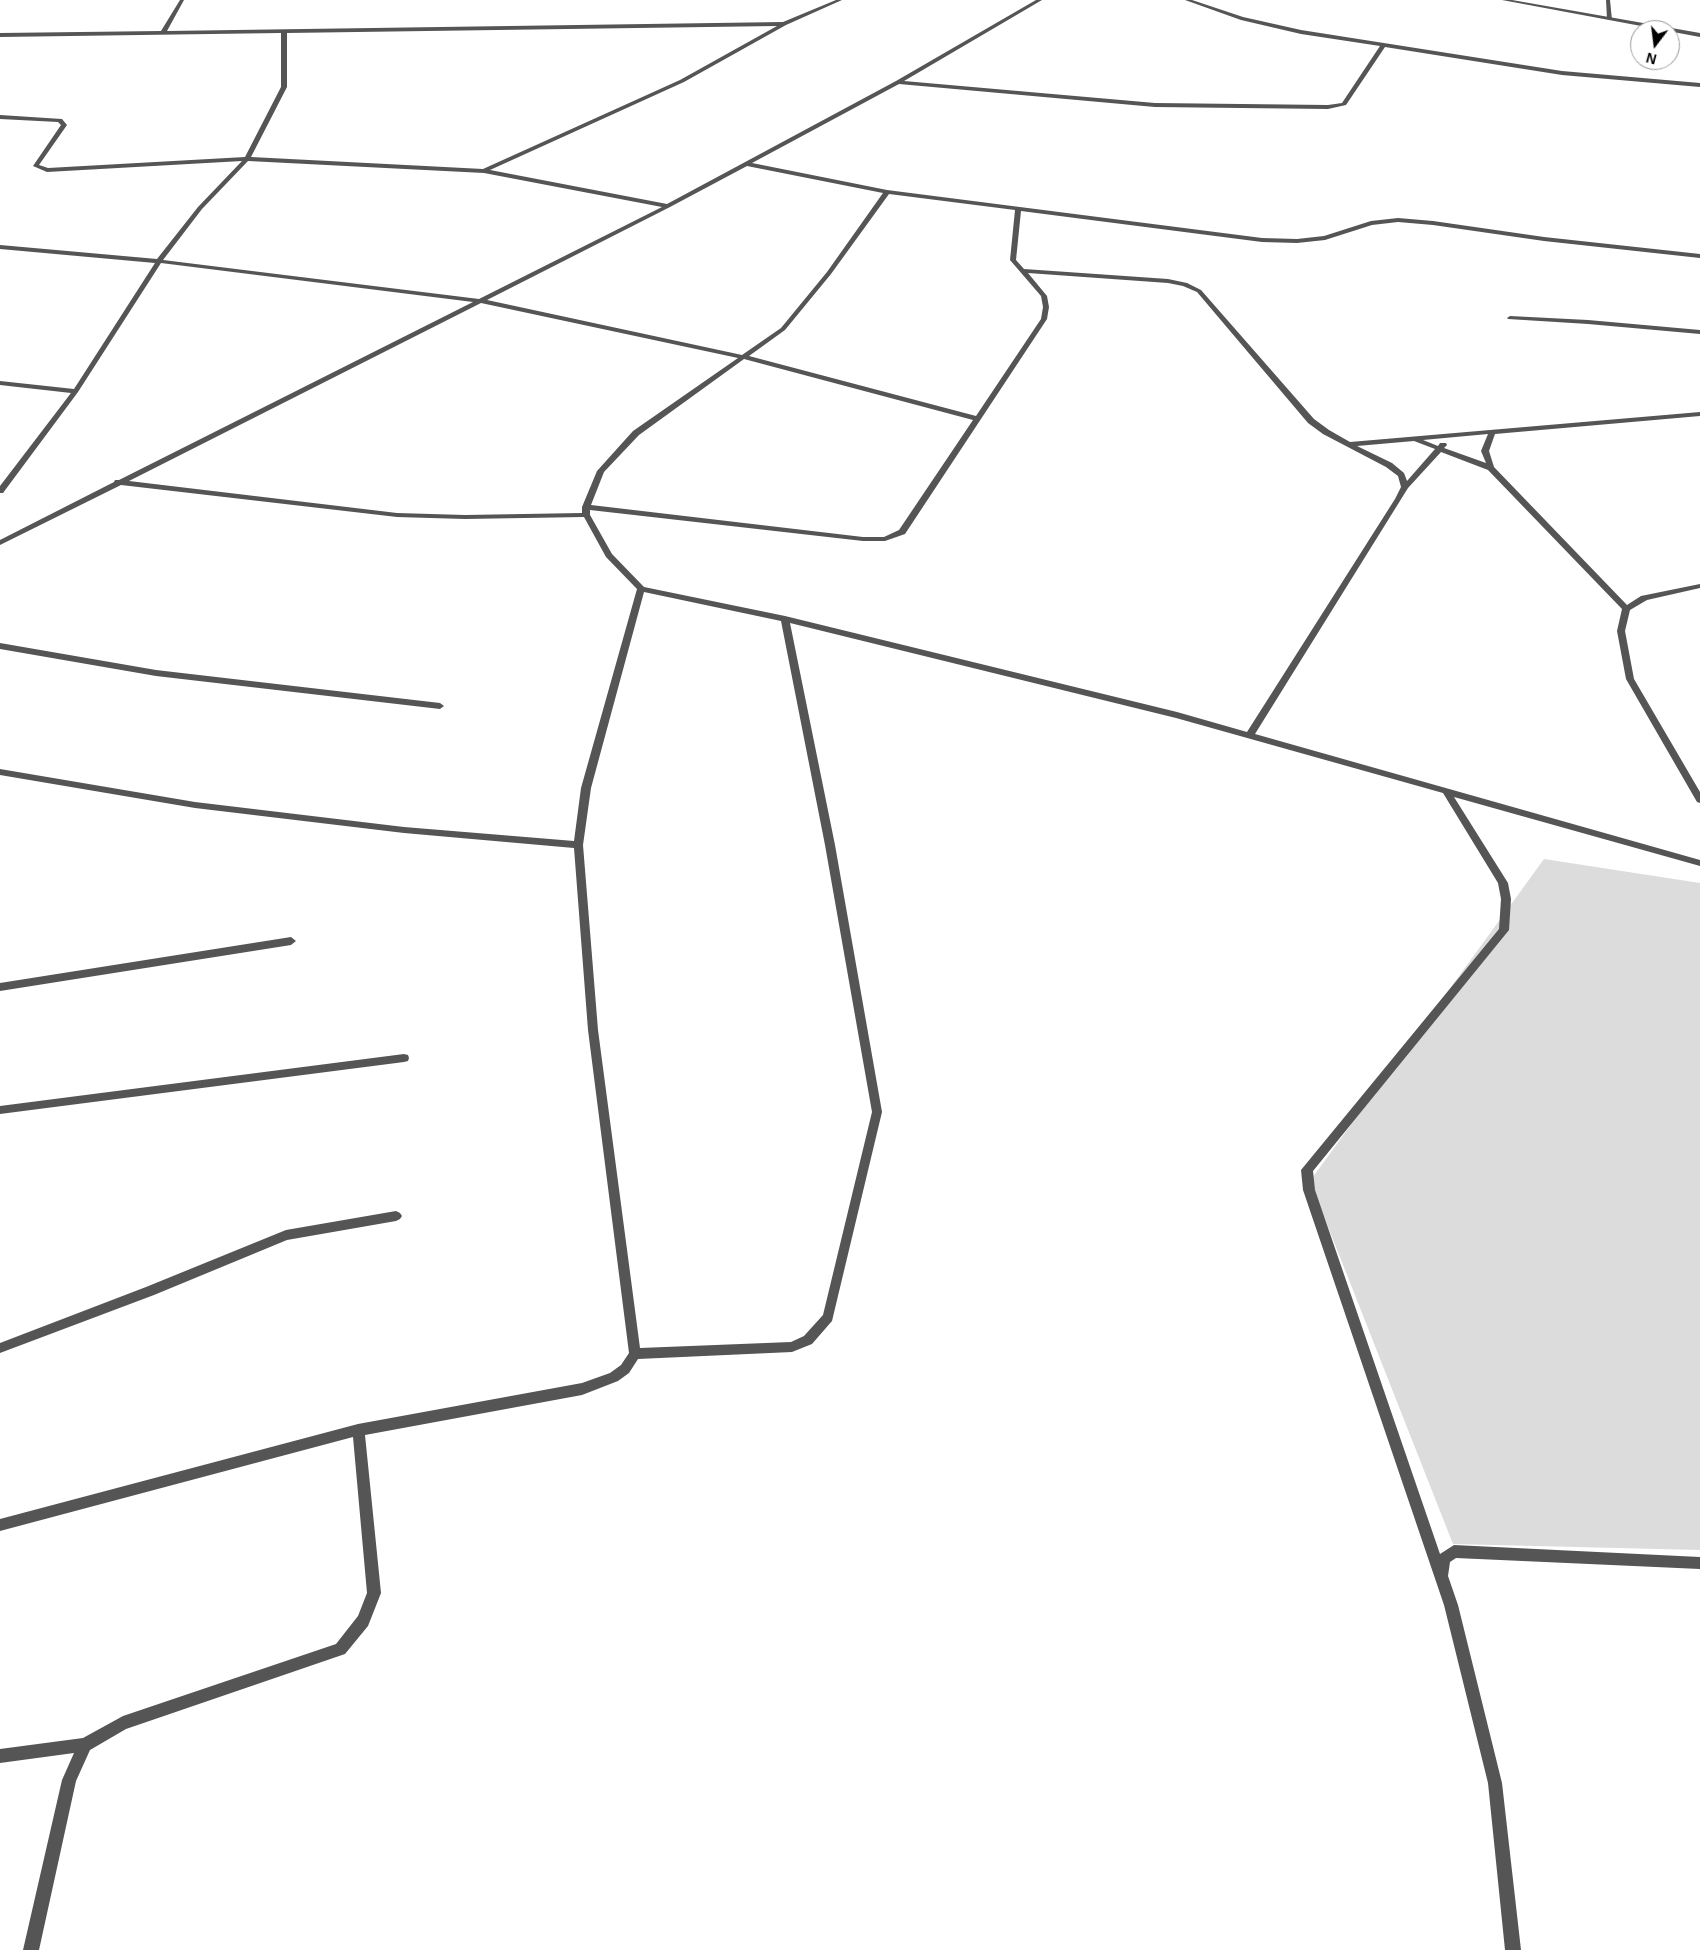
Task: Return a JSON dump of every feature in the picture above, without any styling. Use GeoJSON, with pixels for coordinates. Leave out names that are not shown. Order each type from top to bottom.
{"type":"FeatureCollection","features":[{"type":"Feature","properties":{"kind":"street"},"geometry":{"type":"LineString","coordinates":[[163,32],[182,0]]}},
{"type":"Feature","properties":{"kind":"street"},"geometry":{"type":"LineString","coordinates":[[484,171],[682,81],[784,24],[840,0]]}},
{"type":"Feature","properties":{"kind":"street"},"geometry":{"type":"LineString","coordinates":[[0,543],[668,206],[898,82],[1040,0]]}},
{"type":"Feature","properties":{"kind":"street"},"geometry":{"type":"LineString","coordinates":[[1187,0],[1250,20],[1301,32],[1562,73],[1700,85]]}},
{"type":"Feature","properties":{"kind":"street"},"geometry":{"type":"LineString","coordinates":[[1504,0],[1700,35]]}},
{"type":"Feature","properties":{"kind":"street"},"geometry":{"type":"LineString","coordinates":[[1608,0],[1610,19]]}},
{"type":"Feature","properties":{"kind":"street"},"geometry":{"type":"LineString","coordinates":[[0,35],[784,24]]}},
{"type":"Feature","properties":{"kind":"street"},"geometry":{"type":"LineString","coordinates":[[0,491],[76,390],[159,261],[200,208],[247,159],[284,87],[284,32]]}},
{"type":"Feature","properties":{"kind":"street"},"geometry":{"type":"LineString","coordinates":[[898,82],[1155,106],[1328,107],[1344,104],[1383,45]]}},
{"type":"Feature","properties":{"kind":"street"},"geometry":{"type":"LineString","coordinates":[[0,117],[60,120],[64,126],[36,166],[48,170],[247,159],[484,171],[668,206]]}},
{"type":"Feature","properties":{"kind":"street"},"geometry":{"type":"LineString","coordinates":[[748,164],[887,192],[1262,240],[1297,241],[1325,238],[1371,223],[1398,220],[1433,223],[1544,239],[1700,256]]}},
{"type":"Feature","properties":{"kind":"street"},"geometry":{"type":"LineString","coordinates":[[887,192],[829,273],[783,329],[636,433],[601,471],[586,511],[610,554],[641,589],[785,619],[1177,715],[1700,863]]}},
{"type":"Feature","properties":{"kind":"street"},"geometry":{"type":"LineString","coordinates":[[118,482],[397,515],[465,517],[586,511],[863,539],[886,539],[902,532],[1044,319],[1046,307],[1044,296],[1013,260],[1018,210]]}},
{"type":"Feature","properties":{"kind":"street"},"geometry":{"type":"LineString","coordinates":[[0,247],[159,261],[482,301],[743,357],[978,419]]}},
{"type":"Feature","properties":{"kind":"street"},"geometry":{"type":"LineString","coordinates":[[1021,271],[1168,281],[1185,284],[1199,291],[1311,421],[1326,432],[1389,465],[1402,475],[1405,487]]}},
{"type":"Feature","properties":{"kind":"street"},"geometry":{"type":"LineString","coordinates":[[1510,318],[1588,322],[1700,332]]}},
{"type":"Feature","properties":{"kind":"street"},"geometry":{"type":"LineString","coordinates":[[0,383],[76,390]]}},
{"type":"Feature","properties":{"kind":"street"},"geometry":{"type":"LineString","coordinates":[[1350,444],[1700,414]]}},
{"type":"Feature","properties":{"kind":"street"},"geometry":{"type":"LineString","coordinates":[[1492,432],[1485,451],[1491,468],[1626,609]]}},
{"type":"Feature","properties":{"kind":"street"},"geometry":{"type":"LineString","coordinates":[[1250,736],[1405,487],[1440,448],[1456,435]]}},
{"type":"Feature","properties":{"kind":"street"},"geometry":{"type":"LineString","coordinates":[[1414,439],[1491,468]]}},
{"type":"Feature","properties":{"kind":"street"},"geometry":{"type":"LineString","coordinates":[[1700,586],[1644,598],[1626,609],[1621,631],[1630,679],[1700,800]]}},
{"type":"Feature","properties":{"kind":"street"},"geometry":{"type":"LineString","coordinates":[[0,1525],[358,1430],[582,1389],[614,1377],[625,1369],[635,1354],[593,1030],[578,845],[586,788],[641,589]]}},
{"type":"Feature","properties":{"kind":"street"},"geometry":{"type":"LineString","coordinates":[[635,1354],[792,1347],[808,1340],[828,1317],[877,1112],[830,845],[785,619]]}},
{"type":"Feature","properties":{"kind":"street"},"geometry":{"type":"LineString","coordinates":[[0,646],[156,673],[440,706]]}},
{"type":"Feature","properties":{"kind":"street"},"geometry":{"type":"LineString","coordinates":[[0,772],[215,807],[404,830],[578,845]]}},
{"type":"Feature","properties":{"kind":"street"},"geometry":{"type":"LineString","coordinates":[[1446,791],[1503,883],[1506,899],[1504,930],[1307,1170],[1309,1190],[1451,1605],[1495,1783],[1513,1950]]}},
{"type":"Feature","properties":{"kind":"street"},"geometry":{"type":"LineString","coordinates":[[0,987],[291,941]]}},
{"type":"Feature","properties":{"kind":"street"},"geometry":{"type":"LineString","coordinates":[[0,1110],[404,1058]]}},
{"type":"Feature","properties":{"kind":"street"},"geometry":{"type":"LineString","coordinates":[[0,1348],[150,1291],[286,1235],[396,1216]]}},
{"type":"Feature","properties":{"kind":"street"},"geometry":{"type":"LineString","coordinates":[[0,1756],[85,1745],[123,1723],[340,1649],[363,1621],[374,1594],[358,1430]]}},
{"type":"Feature","properties":{"kind":"street"},"geometry":{"type":"LineString","coordinates":[[1442,1575],[1444,1559],[1454,1551],[1700,1563]]}},
{"type":"Feature","properties":{"kind":"street"},"geometry":{"type":"LineString","coordinates":[[31,1950],[69,1780],[85,1745]]}},
{"type":"Feature","properties":{"kind":"shaded area"},"geometry":{"type":"Polygon","coordinates":[[[1544,859],[1700,883],[1700,1550],[1453,1544],[1310,1181],[1544,859]]]}}]}
